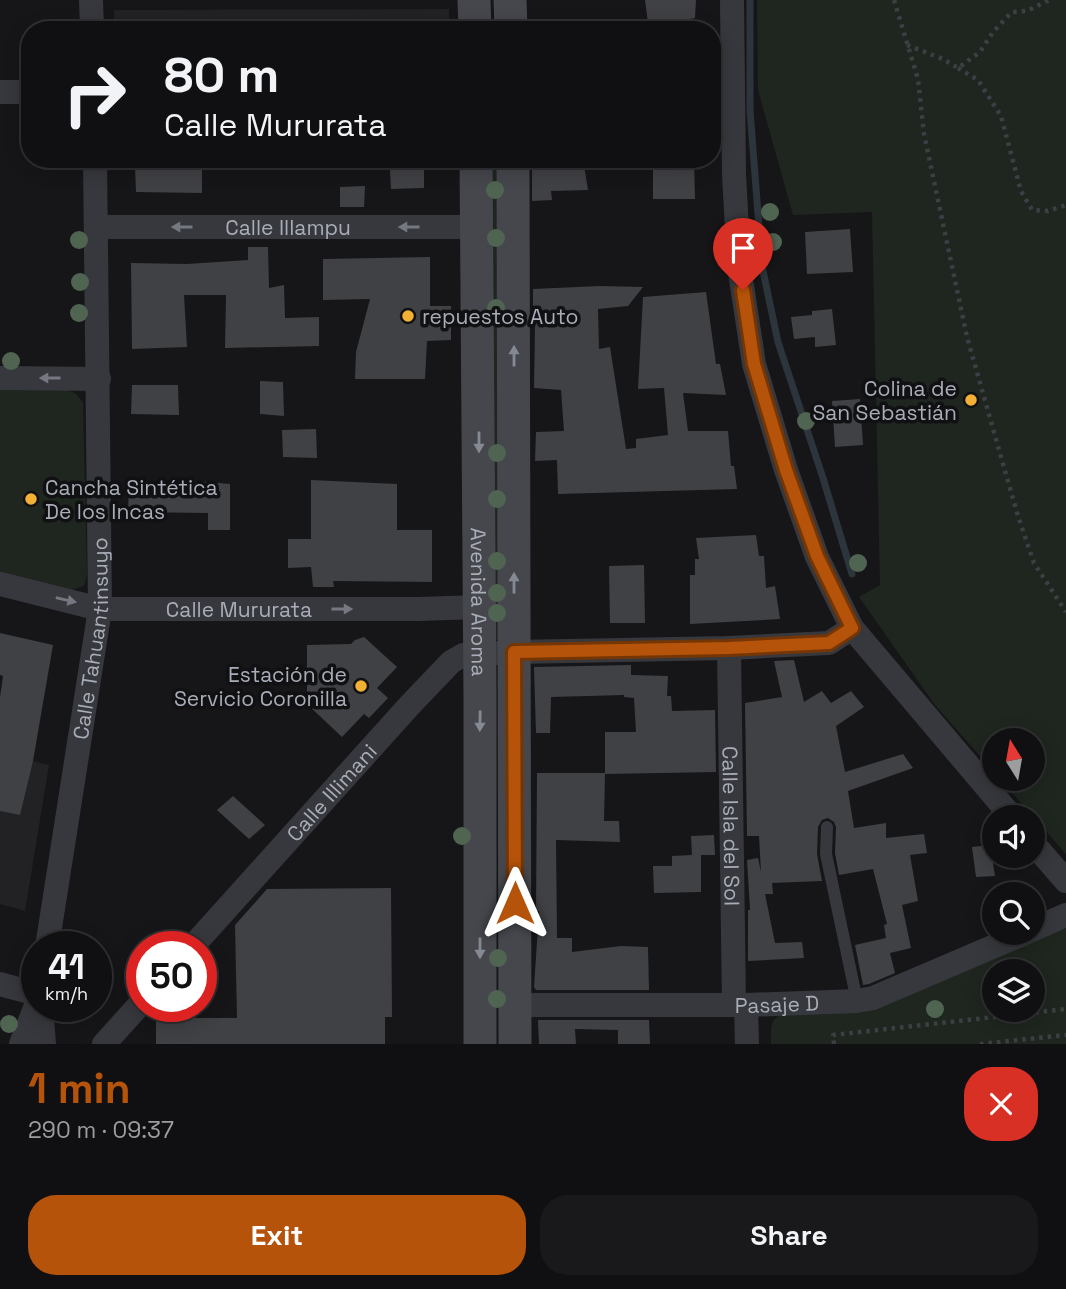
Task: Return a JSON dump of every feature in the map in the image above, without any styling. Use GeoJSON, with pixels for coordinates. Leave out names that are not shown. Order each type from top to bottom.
{"type":"FeatureCollection","features":[{"type":"Feature","properties":{"kind":"main road"},"geometry":{"type":"LineString","coordinates":[[474,0],[475,21]]}},
{"type":"Feature","properties":{"kind":"main road"},"geometry":{"type":"LineString","coordinates":[[510,0],[511,21]]}},
{"type":"Feature","properties":{"kind":"main road","name":"Avenida Aroma"},"geometry":{"type":"LineString","coordinates":[[477,168],[480,1044]]}},
{"type":"Feature","properties":{"kind":"main road","name":"Avenida Aroma"},"geometry":{"type":"LineString","coordinates":[[513,168],[515,1044]]}},
{"type":"Feature","properties":{"kind":"street"},"geometry":{"type":"LineString","coordinates":[[92,0],[92,21]]}},
{"type":"Feature","properties":{"kind":"street"},"geometry":{"type":"LineString","coordinates":[[732,0],[734,174],[739,266],[754,364],[786,470],[817,556],[852,628],[1002,805]]}},
{"type":"Feature","properties":{"kind":"street"},"geometry":{"type":"LineString","coordinates":[[0,92],[21,92]]}},
{"type":"Feature","properties":{"kind":"street","name":"Calle Tahuantinsuyo"},"geometry":{"type":"LineString","coordinates":[[50,931],[100,609],[94,168]]}},
{"type":"Feature","properties":{"kind":"street","name":"Calle Illampu"},"geometry":{"type":"LineString","coordinates":[[97,227],[477,227]]}},
{"type":"Feature","properties":{"kind":"street"},"geometry":{"type":"LineString","coordinates":[[0,378],[99,379]]}},
{"type":"Feature","properties":{"kind":"street","name":"Calle Mururata"},"geometry":{"type":"LineString","coordinates":[[0,584],[100,609],[480,607]]}},
{"type":"Feature","properties":{"kind":"street"},"geometry":{"type":"LineString","coordinates":[[480,653],[729,648],[829,643],[852,628]]}},
{"type":"Feature","properties":{"kind":"street","name":"Calle Isla del Sol"},"geometry":{"type":"LineString","coordinates":[[729,648],[740,1004],[747,1044]]}},
{"type":"Feature","properties":{"kind":"street","name":"Calle Illimani"},"geometry":{"type":"LineString","coordinates":[[206,931],[451,662],[463,655],[480,653]]}},
{"type":"Feature","properties":{"kind":"street"},"geometry":{"type":"LineString","coordinates":[[1045,857],[1066,881]]}},
{"type":"Feature","properties":{"kind":"street"},"geometry":{"type":"LineString","coordinates":[[1045,924],[1066,915]]}},
{"type":"Feature","properties":{"kind":"street","name":"Pasaje D"},"geometry":{"type":"LineString","coordinates":[[515,1005],[857,1001],[873,998],[998,945]]}},
{"type":"Feature","properties":{"kind":"street"},"geometry":{"type":"LineString","coordinates":[[0,985],[21,990]]}},
{"type":"Feature","properties":{"kind":"street"},"geometry":{"type":"LineString","coordinates":[[104,1044],[126,1020]]}},
{"type":"Feature","properties":{"kind":"street"},"geometry":{"type":"LineString","coordinates":[[21,1044],[30,1022]]}},
{"type":"Feature","properties":{"kind":"street"},"geometry":{"type":"LineString","coordinates":[[42,1022],[44,1044]]}},
{"type":"Feature","properties":{"kind":"lane"},"geometry":{"type":"LineString","coordinates":[[827,827],[826,854],[857,1001]]}},
{"type":"Feature","properties":{"kind":"path"},"geometry":{"type":"LineString","coordinates":[[894,0],[918,79],[924,134],[967,337],[1034,563],[1066,612]]}},
{"type":"Feature","properties":{"kind":"path"},"geometry":{"type":"LineString","coordinates":[[958,68],[980,52],[993,32],[1012,12],[1027,11],[1049,0]]}},
{"type":"Feature","properties":{"kind":"path"},"geometry":{"type":"LineString","coordinates":[[906,44],[978,80],[1001,116],[1021,191],[1032,210],[1048,211],[1066,205]]}},
{"type":"Feature","properties":{"kind":"path"},"geometry":{"type":"LineString","coordinates":[[834,1044],[833,1035],[1066,1009]]}},
{"type":"Feature","properties":{"kind":"path"},"geometry":{"type":"LineString","coordinates":[[980,1044],[1030,1041],[1066,1035]]}},
{"type":"Feature","properties":{"kind":"shaded area","name":"Colina de San Sebastián"},"geometry":{"type":"Polygon","coordinates":[[[757,0],[1066,0],[1066,854],[1045,830],[1045,805],[1023,805],[1011,791],[1045,791],[1045,728],[982,728],[982,758],[935,705],[859,597],[880,585],[872,212],[793,215],[758,90],[757,0]]]}},
{"type":"Feature","properties":{"kind":"shaded area"},"geometry":{"type":"Polygon","coordinates":[[[449,9],[449,21],[114,21],[114,10],[449,9]]]}},
{"type":"Feature","properties":{"kind":"shaded area"},"geometry":{"type":"Polygon","coordinates":[[[488,168],[500,168],[502,640],[492,640],[488,168]]]}},
{"type":"Feature","properties":{"kind":"shaded area"},"geometry":{"type":"Polygon","coordinates":[[[0,390],[66,390],[75,393],[83,402],[87,575],[84,586],[72,590],[0,573],[0,390]]]}},
{"type":"Feature","properties":{"kind":"shaded area"},"geometry":{"type":"Polygon","coordinates":[[[0,753],[49,765],[25,911],[0,904],[0,753]]]}},
{"type":"Feature","properties":{"kind":"shaded area"},"geometry":{"type":"Polygon","coordinates":[[[1066,928],[1066,1044],[771,1044],[772,1024],[785,1011],[873,1008],[982,963],[982,1022],[1045,1022],[1045,959],[991,959],[1025,945],[1045,945],[1045,937],[1066,928]]]}},
{"type":"Feature","properties":{"kind":"building"},"geometry":{"type":"Polygon","coordinates":[[[645,0],[696,0],[695,18],[690,21],[648,21],[645,0]]]}},
{"type":"Feature","properties":{"kind":"building"},"geometry":{"type":"Polygon","coordinates":[[[135,168],[202,168],[202,193],[136,192],[135,168]]]}},
{"type":"Feature","properties":{"kind":"building"},"geometry":{"type":"Polygon","coordinates":[[[532,168],[584,168],[588,190],[551,191],[552,200],[532,201],[532,168]]]}},
{"type":"Feature","properties":{"kind":"building"},"geometry":{"type":"Polygon","coordinates":[[[653,168],[694,168],[695,199],[653,199],[653,168]]]}},
{"type":"Feature","properties":{"kind":"building"},"geometry":{"type":"Polygon","coordinates":[[[390,170],[424,170],[424,188],[391,189],[390,170]]]}},
{"type":"Feature","properties":{"kind":"building"},"geometry":{"type":"Polygon","coordinates":[[[365,186],[364,207],[340,207],[340,187],[365,186]]]}},
{"type":"Feature","properties":{"kind":"building"},"geometry":{"type":"Polygon","coordinates":[[[850,229],[853,272],[807,274],[805,232],[850,229]]]}},
{"type":"Feature","properties":{"kind":"building"},"geometry":{"type":"Polygon","coordinates":[[[248,247],[268,247],[269,288],[284,285],[285,318],[319,317],[319,346],[225,348],[226,295],[184,295],[187,347],[132,349],[131,263],[187,264],[248,260],[248,247]]]}},
{"type":"Feature","properties":{"kind":"building"},"geometry":{"type":"Polygon","coordinates":[[[430,257],[430,306],[451,306],[451,340],[427,341],[425,379],[355,379],[356,352],[370,299],[323,300],[323,259],[430,257]]]}},
{"type":"Feature","properties":{"kind":"building"},"geometry":{"type":"Polygon","coordinates":[[[643,287],[628,306],[598,309],[599,349],[610,347],[626,449],[636,448],[636,439],[668,435],[664,388],[638,389],[643,297],[706,292],[716,364],[720,364],[726,395],[683,393],[688,431],[728,431],[731,466],[734,466],[737,489],[558,494],[557,460],[535,461],[536,432],[564,431],[561,390],[534,388],[533,289],[643,287]]]}},
{"type":"Feature","properties":{"kind":"building"},"geometry":{"type":"Polygon","coordinates":[[[832,309],[836,345],[815,347],[815,337],[794,339],[791,317],[832,309]]]}},
{"type":"Feature","properties":{"kind":"building"},"geometry":{"type":"Polygon","coordinates":[[[260,381],[283,382],[284,416],[260,414],[260,381]]]}},
{"type":"Feature","properties":{"kind":"building"},"geometry":{"type":"Polygon","coordinates":[[[132,385],[178,385],[179,415],[131,414],[132,385]]]}},
{"type":"Feature","properties":{"kind":"building"},"geometry":{"type":"Polygon","coordinates":[[[860,399],[863,445],[835,447],[832,401],[860,399]]]}},
{"type":"Feature","properties":{"kind":"building"},"geometry":{"type":"Polygon","coordinates":[[[316,429],[317,458],[283,457],[282,430],[316,429]]]}},
{"type":"Feature","properties":{"kind":"building"},"geometry":{"type":"Polygon","coordinates":[[[311,480],[397,484],[397,530],[432,530],[432,582],[333,581],[334,587],[313,587],[311,567],[288,568],[288,539],[311,539],[311,480]]]}},
{"type":"Feature","properties":{"kind":"building"},"geometry":{"type":"Polygon","coordinates":[[[195,481],[230,484],[230,530],[208,530],[208,513],[128,512],[129,483],[195,481]]]}},
{"type":"Feature","properties":{"kind":"building"},"geometry":{"type":"Polygon","coordinates":[[[756,535],[759,556],[764,556],[766,588],[775,586],[780,619],[690,624],[690,575],[695,575],[695,559],[699,559],[696,538],[756,535]]]}},
{"type":"Feature","properties":{"kind":"building"},"geometry":{"type":"Polygon","coordinates":[[[644,565],[645,623],[610,623],[609,566],[644,565]]]}},
{"type":"Feature","properties":{"kind":"building"},"geometry":{"type":"Polygon","coordinates":[[[0,633],[53,645],[33,761],[20,815],[0,811],[0,697],[3,676],[0,675],[0,633]]]}},
{"type":"Feature","properties":{"kind":"building"},"geometry":{"type":"Polygon","coordinates":[[[364,637],[397,667],[377,688],[388,698],[369,718],[364,714],[342,737],[307,704],[307,645],[351,644],[364,637]]]}},
{"type":"Feature","properties":{"kind":"building"},"geometry":{"type":"Polygon","coordinates":[[[794,660],[804,702],[822,691],[831,703],[851,691],[864,707],[836,726],[845,772],[903,754],[913,768],[848,791],[854,828],[886,823],[886,838],[924,834],[927,853],[910,855],[918,901],[902,905],[911,948],[890,953],[895,973],[869,984],[863,985],[855,945],[886,938],[884,925],[887,924],[873,869],[839,875],[835,853],[836,827],[828,818],[822,820],[818,827],[817,854],[822,881],[772,883],[773,894],[765,894],[775,943],[802,942],[804,958],[748,961],[750,910],[747,860],[758,858],[761,872],[759,836],[747,836],[745,703],[782,697],[774,661],[794,660]]]}},
{"type":"Feature","properties":{"kind":"building"},"geometry":{"type":"Polygon","coordinates":[[[631,665],[631,675],[668,676],[667,696],[671,696],[672,711],[715,710],[716,772],[605,774],[605,732],[636,732],[634,698],[624,695],[551,697],[550,733],[536,733],[534,667],[631,665]]]}},
{"type":"Feature","properties":{"kind":"building"},"geometry":{"type":"Polygon","coordinates":[[[537,773],[605,773],[604,821],[619,821],[620,842],[556,840],[557,938],[572,938],[572,952],[621,946],[648,947],[649,990],[536,990],[534,987],[539,911],[536,911],[537,773]]]}},
{"type":"Feature","properties":{"kind":"building"},"geometry":{"type":"Polygon","coordinates":[[[233,796],[265,825],[249,839],[217,810],[233,796]]]}},
{"type":"Feature","properties":{"kind":"building"},"geometry":{"type":"Polygon","coordinates":[[[714,835],[715,855],[701,855],[701,892],[654,893],[653,866],[672,866],[672,856],[692,855],[691,836],[714,835]]]}},
{"type":"Feature","properties":{"kind":"building"},"geometry":{"type":"Polygon","coordinates":[[[982,846],[982,868],[994,868],[995,876],[976,877],[972,847],[982,846]]]}},
{"type":"Feature","properties":{"kind":"building"},"geometry":{"type":"Polygon","coordinates":[[[391,888],[392,1017],[385,1017],[385,1044],[156,1044],[156,1022],[217,1022],[217,1018],[237,1018],[235,925],[267,889],[391,888]]]}},
{"type":"Feature","properties":{"kind":"building"},"geometry":{"type":"Polygon","coordinates":[[[538,1020],[649,1020],[650,1044],[618,1044],[618,1030],[575,1029],[576,1044],[539,1044],[538,1020]]]}},
{"type":"Feature","properties":{"kind":"waterway"},"geometry":{"type":"LineString","coordinates":[[750,0],[750,110],[762,266],[778,342],[852,574]]}},
{"type":"Feature","properties":{"kind":"place","name":"repuestos Auto"},"geometry":{"type":"Point","coordinates":[408,316]}},
{"type":"Feature","properties":{"kind":"place","name":"Colina de San Sebastián"},"geometry":{"type":"Point","coordinates":[971,400]}},
{"type":"Feature","properties":{"kind":"place","name":"Cancha Sintética De los Incas"},"geometry":{"type":"Point","coordinates":[31,499]}},
{"type":"Feature","properties":{"kind":"place","name":"Estación de Servicio Coronilla"},"geometry":{"type":"Point","coordinates":[361,686]}},
{"type":"Feature","properties":{"kind":"route"},"geometry":{"type":"LineString","coordinates":[[515,903],[514,652],[729,648],[829,643],[852,628],[817,556],[786,470],[754,364],[743,290]]}}]}
